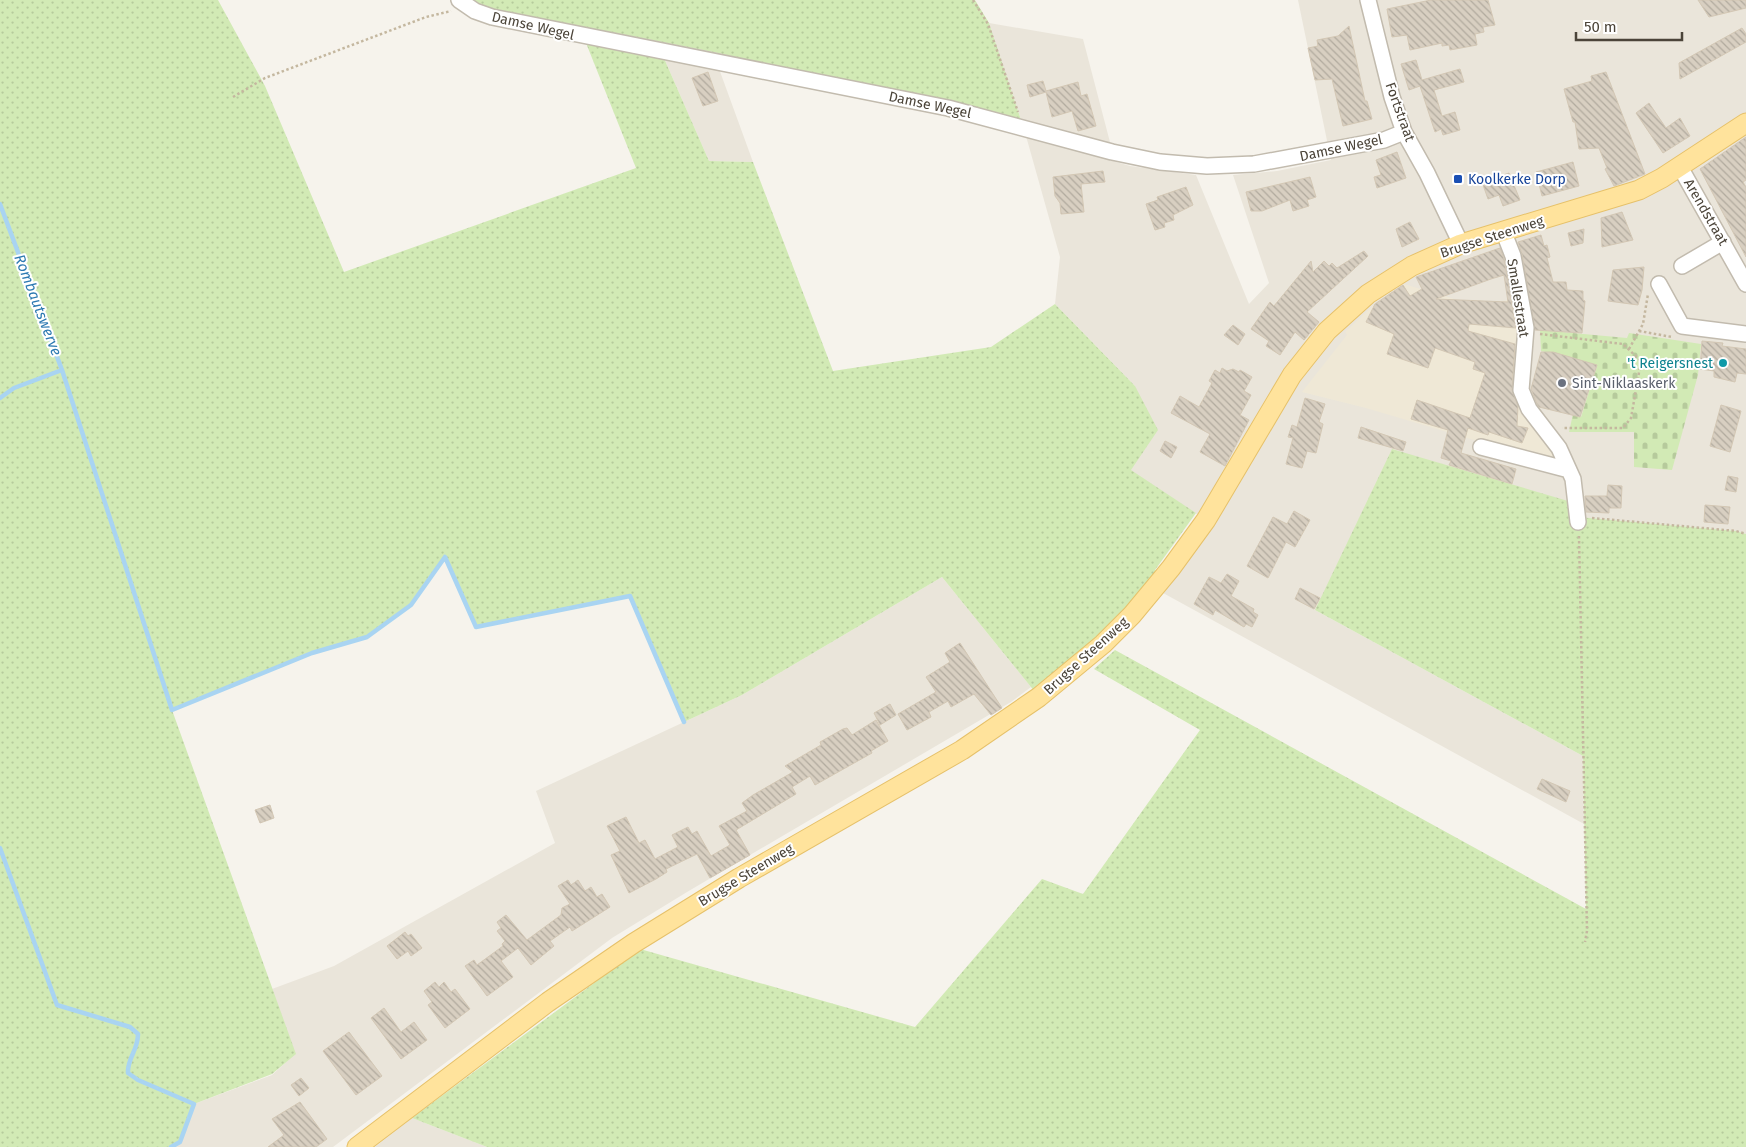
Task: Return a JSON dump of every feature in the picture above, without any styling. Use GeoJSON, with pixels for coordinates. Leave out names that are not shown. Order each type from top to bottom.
{"type":"FeatureCollection","features":[{"type":"Feature","properties":{"kind":"main road","name":"Brugse Steenweg"},"geometry":{"type":"LineString","coordinates":[[357,1147],[548,1002],[634,943],[739,878],[962,750],[1039,697],[1103,644],[1132,615],[1171,568],[1206,520],[1292,375],[1327,331],[1368,294],[1412,266],[1462,244],[1504,233],[1639,190],[1680,167],[1746,123]]}},
{"type":"Feature","properties":{"kind":"street","name":"Fortstraat"},"geometry":{"type":"LineString","coordinates":[[1368,0],[1392,97],[1404,132],[1427,173],[1462,244]]}},
{"type":"Feature","properties":{"kind":"street","name":"Damse Wegel"},"geometry":{"type":"LineString","coordinates":[[463,3],[492,17],[584,37],[716,61],[948,108],[1112,152],[1160,162],[1208,166],[1254,164],[1384,140],[1404,132]]}},
{"type":"Feature","properties":{"kind":"street","name":"Arendstraat"},"geometry":{"type":"LineString","coordinates":[[1680,167],[1746,284]]}},
{"type":"Feature","properties":{"kind":"street","name":"Smallestraat"},"geometry":{"type":"LineString","coordinates":[[1504,233],[1513,256],[1526,333],[1521,390],[1529,409],[1559,448],[1573,479],[1578,519]]}},
{"type":"Feature","properties":{"kind":"street"},"geometry":{"type":"LineString","coordinates":[[1682,266],[1723,242]]}},
{"type":"Feature","properties":{"kind":"street"},"geometry":{"type":"LineString","coordinates":[[1659,284],[1682,326],[1746,334]]}},
{"type":"Feature","properties":{"kind":"street"},"geometry":{"type":"LineString","coordinates":[[1481,447],[1569,470]]}},
{"type":"Feature","properties":{"kind":"path"},"geometry":{"type":"LineString","coordinates":[[973,0],[988,24],[1023,127]]}},
{"type":"Feature","properties":{"kind":"path"},"geometry":{"type":"LineString","coordinates":[[233,97],[265,78],[463,3]]}},
{"type":"Feature","properties":{"kind":"path"},"geometry":{"type":"LineString","coordinates":[[1629,349],[1643,324],[1649,290],[1659,284]]}},
{"type":"Feature","properties":{"kind":"path"},"geometry":{"type":"LineString","coordinates":[[1639,331],[1674,338],[1682,326]]}},
{"type":"Feature","properties":{"kind":"path"},"geometry":{"type":"LineString","coordinates":[[1526,333],[1623,344],[1639,358],[1641,366],[1628,424],[1623,428],[1545,428]]}},
{"type":"Feature","properties":{"kind":"path"},"geometry":{"type":"LineString","coordinates":[[1584,942],[1587,931],[1578,519],[1736,531],[1746,534]]}},
{"type":"Feature","properties":{"kind":"shaded area"},"geometry":{"type":"Polygon","coordinates":[[[1298,0],[1746,0],[1746,534],[1736,531],[1578,517],[1315,610],[1583,756],[1584,824],[1154,588],[1206,520],[1130,470],[1135,386],[1055,304],[1060,257],[1026,136],[1130,166],[1196,175],[1249,304],[1269,283],[1233,175],[1277,171],[1331,160],[1298,0]]]}},
{"type":"Feature","properties":{"kind":"shaded area"},"geometry":{"type":"Polygon","coordinates":[[[989,23],[1083,39],[1111,146],[1021,120],[989,23]]]}},
{"type":"Feature","properties":{"kind":"shaded area"},"geometry":{"type":"Polygon","coordinates":[[[663,56],[718,66],[753,162],[709,161],[663,56]]]}},
{"type":"Feature","properties":{"kind":"shaded area"},"geometry":{"type":"Polygon","coordinates":[[[1404,284],[1474,305],[1516,299],[1518,332],[1520,332],[1515,394],[1524,414],[1545,437],[1561,466],[1366,408],[1302,392],[1347,335],[1345,332],[1374,305],[1404,284]]]}},
{"type":"Feature","properties":{"kind":"shaded area"},"geometry":{"type":"Polygon","coordinates":[[[942,577],[1031,687],[1011,702],[612,938],[333,1147],[171,1147],[180,1142],[194,1104],[272,1075],[295,1054],[272,989],[334,966],[555,843],[536,791],[742,695],[942,577]]]}},
{"type":"Feature","properties":{"kind":"shaded area"},"geometry":{"type":"Polygon","coordinates":[[[412,1118],[487,1147],[375,1147],[412,1118]]]}},
{"type":"Feature","properties":{"kind":"green space"},"geometry":{"type":"Polygon","coordinates":[[[0,0],[218,0],[265,86],[344,272],[636,168],[586,43],[663,56],[709,161],[753,162],[833,371],[991,347],[1055,304],[1135,386],[1158,430],[1131,470],[1196,513],[1155,570],[1158,573],[1126,611],[1035,692],[942,577],[742,695],[684,722],[630,596],[476,627],[445,557],[411,605],[367,637],[312,653],[172,710],[296,1054],[272,1074],[194,1104],[180,1142],[171,1147],[0,1147],[0,0]]]}},
{"type":"Feature","properties":{"kind":"green space"},"geometry":{"type":"Polygon","coordinates":[[[464,0],[975,0],[989,23],[1021,120],[718,53],[611,32],[582,30],[493,13],[464,0]]]}},
{"type":"Feature","properties":{"kind":"green space"},"geometry":{"type":"Polygon","coordinates":[[[1540,330],[1627,338],[1629,333],[1701,344],[1698,375],[1672,470],[1634,467],[1634,432],[1569,432],[1573,414],[1581,417],[1597,366],[1541,351],[1540,330]]]}},
{"type":"Feature","properties":{"kind":"green space"},"geometry":{"type":"Polygon","coordinates":[[[1392,449],[1568,501],[1578,517],[1736,531],[1746,534],[1746,1147],[487,1147],[412,1118],[640,949],[915,1027],[1042,879],[1083,894],[1200,730],[1094,669],[1115,650],[1586,909],[1583,756],[1315,610],[1392,449]]]}},
{"type":"Feature","properties":{"kind":"building"},"geometry":{"type":"Polygon","coordinates":[[[1431,0],[1488,0],[1495,25],[1483,27],[1484,32],[1475,34],[1477,45],[1450,50],[1449,45],[1442,46],[1442,43],[1410,50],[1407,35],[1392,37],[1387,9],[1431,0]]]}},
{"type":"Feature","properties":{"kind":"building"},"geometry":{"type":"Polygon","coordinates":[[[1698,0],[1746,0],[1746,8],[1709,17],[1698,0]]]}},
{"type":"Feature","properties":{"kind":"building"},"geometry":{"type":"Polygon","coordinates":[[[1349,26],[1365,101],[1367,101],[1372,119],[1343,126],[1332,79],[1315,80],[1308,48],[1318,46],[1317,40],[1338,36],[1349,26]]]}},
{"type":"Feature","properties":{"kind":"building"},"geometry":{"type":"Polygon","coordinates":[[[1742,28],[1746,34],[1746,42],[1680,79],[1679,63],[1742,28]]]}},
{"type":"Feature","properties":{"kind":"building"},"geometry":{"type":"Polygon","coordinates":[[[1416,60],[1422,80],[1460,69],[1464,82],[1434,90],[1442,116],[1455,112],[1460,130],[1443,135],[1441,129],[1435,132],[1420,86],[1409,90],[1401,64],[1416,60]]]}},
{"type":"Feature","properties":{"kind":"building"},"geometry":{"type":"Polygon","coordinates":[[[708,72],[718,101],[703,106],[692,78],[708,72]]]}},
{"type":"Feature","properties":{"kind":"building"},"geometry":{"type":"Polygon","coordinates":[[[1606,72],[1645,174],[1614,186],[1605,169],[1607,168],[1599,148],[1579,149],[1575,122],[1573,122],[1564,89],[1592,81],[1591,76],[1606,72]]]}},
{"type":"Feature","properties":{"kind":"building"},"geometry":{"type":"Polygon","coordinates":[[[1043,81],[1046,91],[1078,82],[1081,96],[1087,94],[1096,126],[1078,131],[1072,111],[1052,117],[1046,92],[1030,97],[1027,85],[1043,81]]]}},
{"type":"Feature","properties":{"kind":"building"},"geometry":{"type":"Polygon","coordinates":[[[1649,103],[1666,128],[1680,118],[1690,136],[1663,153],[1636,113],[1649,103]]]}},
{"type":"Feature","properties":{"kind":"building"},"geometry":{"type":"Polygon","coordinates":[[[1746,137],[1746,180],[1743,182],[1746,187],[1746,257],[1700,169],[1746,137]]]}},
{"type":"Feature","properties":{"kind":"building"},"geometry":{"type":"Polygon","coordinates":[[[1397,152],[1406,178],[1377,188],[1374,177],[1381,175],[1376,160],[1397,152]]]}},
{"type":"Feature","properties":{"kind":"building"},"geometry":{"type":"Polygon","coordinates":[[[1573,162],[1579,186],[1542,196],[1536,172],[1573,162]]]}},
{"type":"Feature","properties":{"kind":"building"},"geometry":{"type":"Polygon","coordinates":[[[1103,171],[1105,182],[1081,184],[1084,212],[1061,214],[1060,203],[1055,196],[1053,177],[1103,171]]]}},
{"type":"Feature","properties":{"kind":"building"},"geometry":{"type":"Polygon","coordinates":[[[1509,173],[1520,200],[1503,206],[1499,195],[1488,199],[1482,182],[1509,173]]]}},
{"type":"Feature","properties":{"kind":"building"},"geometry":{"type":"Polygon","coordinates":[[[1310,177],[1316,197],[1307,200],[1309,206],[1293,211],[1290,200],[1262,211],[1251,211],[1246,192],[1310,177]]]}},
{"type":"Feature","properties":{"kind":"building"},"geometry":{"type":"Polygon","coordinates":[[[1186,187],[1193,205],[1173,215],[1174,220],[1164,223],[1165,227],[1155,230],[1146,204],[1158,200],[1157,197],[1186,187]]]}},
{"type":"Feature","properties":{"kind":"building"},"geometry":{"type":"Polygon","coordinates":[[[1622,212],[1633,240],[1602,247],[1601,218],[1622,212]]]}},
{"type":"Feature","properties":{"kind":"building"},"geometry":{"type":"Polygon","coordinates":[[[1410,222],[1419,239],[1402,247],[1396,229],[1410,222]]]}},
{"type":"Feature","properties":{"kind":"building"},"geometry":{"type":"Polygon","coordinates":[[[1584,229],[1583,243],[1571,246],[1568,233],[1584,229]]]}},
{"type":"Feature","properties":{"kind":"building"},"geometry":{"type":"Polygon","coordinates":[[[1541,235],[1544,246],[1547,245],[1550,257],[1547,258],[1553,282],[1566,282],[1567,290],[1583,291],[1583,300],[1585,301],[1582,333],[1535,330],[1522,254],[1518,242],[1541,235]]]}},
{"type":"Feature","properties":{"kind":"building"},"geometry":{"type":"Polygon","coordinates":[[[1500,248],[1504,259],[1516,328],[1469,324],[1468,331],[1515,344],[1512,390],[1518,406],[1517,426],[1528,428],[1522,443],[1489,432],[1488,435],[1468,428],[1461,453],[1516,469],[1512,484],[1449,465],[1451,461],[1441,458],[1448,430],[1411,419],[1417,400],[1470,418],[1485,373],[1473,369],[1475,362],[1435,348],[1428,368],[1387,354],[1394,334],[1366,322],[1375,304],[1403,285],[1410,296],[1422,289],[1416,277],[1500,248]],[[1504,275],[1436,299],[1508,302],[1504,275]]]}},
{"type":"Feature","properties":{"kind":"building"},"geometry":{"type":"Polygon","coordinates":[[[1364,251],[1368,256],[1307,312],[1319,322],[1304,340],[1295,332],[1280,355],[1266,346],[1269,341],[1251,329],[1270,302],[1274,306],[1311,261],[1313,272],[1324,261],[1329,266],[1332,263],[1337,268],[1364,251]]]}},
{"type":"Feature","properties":{"kind":"building"},"geometry":{"type":"Polygon","coordinates":[[[1644,267],[1642,290],[1638,305],[1608,301],[1613,270],[1644,267]]]}},
{"type":"Feature","properties":{"kind":"building"},"geometry":{"type":"Polygon","coordinates":[[[1233,325],[1245,334],[1238,345],[1224,335],[1233,325]]]}},
{"type":"Feature","properties":{"kind":"building","name":"'t Reigersnest"},"geometry":{"type":"Polygon","coordinates":[[[1702,341],[1723,343],[1722,346],[1746,349],[1746,374],[1737,373],[1735,382],[1714,377],[1714,371],[1700,369],[1702,341]]]}},
{"type":"Feature","properties":{"kind":"building","name":"Sint-Niklaaskerk"},"geometry":{"type":"Polygon","coordinates":[[[1541,352],[1553,352],[1597,365],[1580,417],[1539,407],[1537,404],[1531,389],[1541,352]]]}},
{"type":"Feature","properties":{"kind":"building"},"geometry":{"type":"Polygon","coordinates":[[[1222,368],[1227,371],[1233,369],[1239,372],[1240,370],[1252,377],[1244,391],[1251,395],[1240,415],[1249,420],[1225,466],[1200,452],[1210,434],[1171,413],[1180,396],[1199,407],[1212,383],[1209,381],[1215,370],[1220,373],[1222,368]]]}},
{"type":"Feature","properties":{"kind":"building"},"geometry":{"type":"Polygon","coordinates":[[[1305,398],[1325,404],[1319,422],[1323,424],[1316,453],[1307,451],[1302,468],[1286,464],[1293,438],[1288,437],[1292,425],[1297,427],[1305,398]]]}},
{"type":"Feature","properties":{"kind":"building"},"geometry":{"type":"Polygon","coordinates":[[[1721,405],[1741,411],[1730,452],[1710,446],[1721,405]]]}},
{"type":"Feature","properties":{"kind":"building"},"geometry":{"type":"Polygon","coordinates":[[[1361,427],[1406,442],[1403,451],[1358,438],[1361,427]]]}},
{"type":"Feature","properties":{"kind":"building"},"geometry":{"type":"Polygon","coordinates":[[[1165,441],[1177,447],[1171,458],[1160,451],[1165,441]]]}},
{"type":"Feature","properties":{"kind":"building"},"geometry":{"type":"Polygon","coordinates":[[[1728,476],[1738,478],[1736,492],[1725,490],[1728,476]]]}},
{"type":"Feature","properties":{"kind":"building"},"geometry":{"type":"Polygon","coordinates":[[[1608,485],[1622,486],[1621,508],[1609,508],[1609,513],[1586,512],[1585,496],[1607,496],[1608,485]]]}},
{"type":"Feature","properties":{"kind":"building"},"geometry":{"type":"Polygon","coordinates":[[[1705,505],[1730,507],[1728,524],[1704,522],[1705,505]]]}},
{"type":"Feature","properties":{"kind":"building"},"geometry":{"type":"Polygon","coordinates":[[[1294,511],[1310,520],[1295,547],[1286,542],[1268,578],[1247,566],[1273,517],[1287,524],[1294,511]]]}},
{"type":"Feature","properties":{"kind":"building"},"geometry":{"type":"Polygon","coordinates":[[[1227,574],[1239,581],[1231,596],[1254,609],[1253,612],[1258,615],[1252,627],[1246,624],[1244,627],[1215,610],[1213,615],[1194,604],[1209,577],[1221,583],[1227,574]]]}},
{"type":"Feature","properties":{"kind":"building"},"geometry":{"type":"Polygon","coordinates":[[[1300,588],[1320,598],[1314,609],[1295,599],[1300,588]]]}},
{"type":"Feature","properties":{"kind":"building"},"geometry":{"type":"Polygon","coordinates":[[[960,643],[1002,708],[991,715],[974,694],[951,707],[948,701],[929,712],[931,717],[907,730],[898,714],[936,692],[926,677],[950,662],[945,653],[960,643]]]}},
{"type":"Feature","properties":{"kind":"building"},"geometry":{"type":"Polygon","coordinates":[[[890,704],[896,715],[880,725],[874,713],[890,704]]]}},
{"type":"Feature","properties":{"kind":"building"},"geometry":{"type":"Polygon","coordinates":[[[876,720],[888,741],[871,751],[872,753],[815,785],[810,776],[792,787],[796,794],[736,830],[750,855],[710,878],[697,854],[666,869],[667,872],[629,893],[611,855],[620,851],[607,826],[626,817],[639,843],[645,840],[655,859],[678,847],[672,835],[688,827],[692,834],[697,831],[711,856],[730,845],[719,826],[747,811],[742,803],[793,772],[785,766],[821,745],[820,742],[843,729],[847,728],[852,735],[876,720]]]}},
{"type":"Feature","properties":{"kind":"building"},"geometry":{"type":"Polygon","coordinates":[[[1542,779],[1570,791],[1566,802],[1537,789],[1542,779]]]}},
{"type":"Feature","properties":{"kind":"building"},"geometry":{"type":"Polygon","coordinates":[[[270,805],[274,818],[260,823],[255,810],[270,805]]]}},
{"type":"Feature","properties":{"kind":"building"},"geometry":{"type":"Polygon","coordinates":[[[568,880],[571,885],[578,880],[585,891],[591,887],[597,897],[602,894],[610,907],[572,931],[570,927],[550,941],[554,946],[531,965],[518,948],[501,961],[513,977],[487,996],[465,966],[474,960],[477,965],[503,946],[502,944],[505,941],[497,931],[501,928],[497,922],[506,915],[527,940],[561,915],[562,908],[570,904],[558,886],[568,880]]]}},
{"type":"Feature","properties":{"kind":"building"},"geometry":{"type":"Polygon","coordinates":[[[405,932],[408,936],[411,934],[422,948],[411,956],[408,951],[397,959],[387,946],[405,932]]]}},
{"type":"Feature","properties":{"kind":"building"},"geometry":{"type":"Polygon","coordinates":[[[435,982],[439,987],[444,982],[451,992],[455,989],[470,1009],[445,1028],[428,1005],[432,1002],[424,991],[435,982]]]}},
{"type":"Feature","properties":{"kind":"building"},"geometry":{"type":"Polygon","coordinates":[[[384,1008],[401,1032],[414,1022],[427,1040],[401,1059],[371,1018],[384,1008]]]}},
{"type":"Feature","properties":{"kind":"building"},"geometry":{"type":"Polygon","coordinates":[[[349,1032],[382,1076],[356,1095],[323,1051],[349,1032]]]}},
{"type":"Feature","properties":{"kind":"building"},"geometry":{"type":"Polygon","coordinates":[[[301,1078],[309,1088],[299,1096],[291,1085],[301,1078]]]}},
{"type":"Feature","properties":{"kind":"building"},"geometry":{"type":"Polygon","coordinates":[[[300,1102],[327,1139],[316,1147],[268,1147],[284,1135],[272,1119],[300,1102]]]}},
{"type":"Feature","properties":{"kind":"waterway"},"geometry":{"type":"LineString","coordinates":[[0,204],[62,370],[172,710],[312,653],[367,637],[411,605],[445,557],[476,627],[630,596],[684,722]]}},
{"type":"Feature","properties":{"kind":"waterway","name":"Rombautswerve"},"geometry":{"type":"LineString","coordinates":[[0,398],[14,388],[62,370]]}},
{"type":"Feature","properties":{"kind":"waterway"},"geometry":{"type":"LineString","coordinates":[[0,848],[57,1005],[130,1027],[138,1034],[138,1040],[129,1063],[128,1073],[138,1080],[194,1104],[180,1142],[171,1147]]}},
{"type":"Feature","properties":{"kind":"place","name":"Koolkerke Dorp"},"geometry":{"type":"Point","coordinates":[1458,179]}},
{"type":"Feature","properties":{"kind":"place","name":"'t Reigersnest"},"geometry":{"type":"Point","coordinates":[1723,363]}},
{"type":"Feature","properties":{"kind":"place","name":"Sint-Niklaaskerk"},"geometry":{"type":"Point","coordinates":[1562,383]}}]}
